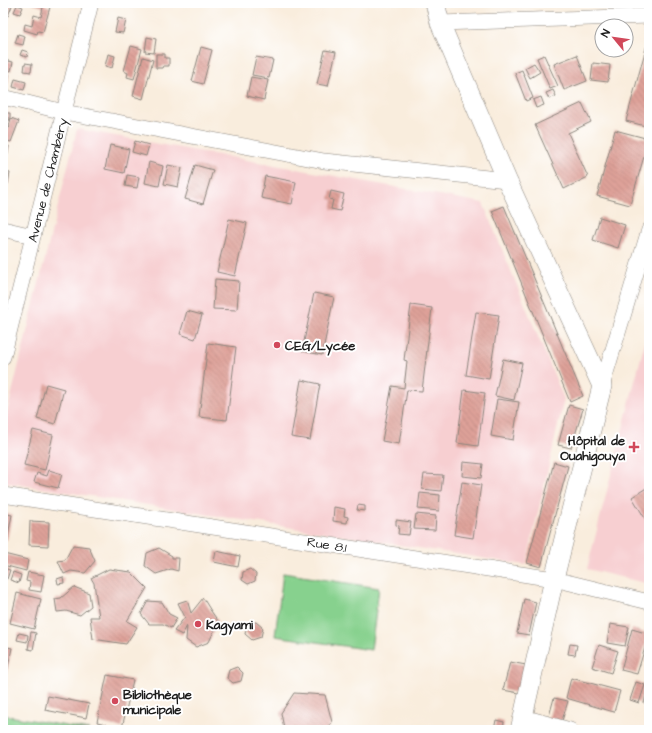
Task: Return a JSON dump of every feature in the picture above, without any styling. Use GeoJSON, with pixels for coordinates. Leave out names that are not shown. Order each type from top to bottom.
{"type":"FeatureCollection","features":[{"type":"Feature","properties":{"kind":"main road"},"geometry":{"type":"LineString","coordinates":[[435,3],[440,23],[507,180],[602,386],[554,579],[521,724]]}},
{"type":"Feature","properties":{"kind":"street","name":"Avenue de Chambéry"},"geometry":{"type":"LineString","coordinates":[[3,357],[91,3]]}},
{"type":"Feature","properties":{"kind":"street"},"geometry":{"type":"LineString","coordinates":[[440,23],[649,16]]}},
{"type":"Feature","properties":{"kind":"street"},"geometry":{"type":"LineString","coordinates":[[3,97],[64,112],[324,161],[507,180]]}},
{"type":"Feature","properties":{"kind":"street"},"geometry":{"type":"LineString","coordinates":[[3,229],[33,236]]}},
{"type":"Feature","properties":{"kind":"street"},"geometry":{"type":"LineString","coordinates":[[602,386],[649,230]]}},
{"type":"Feature","properties":{"kind":"street","name":"Rue 8.1"},"geometry":{"type":"LineString","coordinates":[[3,496],[554,579],[649,602]]}},
{"type":"Feature","properties":{"kind":"street"},"geometry":{"type":"LineString","coordinates":[[521,724],[570,730]]}},
{"type":"Feature","properties":{"kind":"shaded area"},"geometry":{"type":"Polygon","coordinates":[[[77,129],[483,203],[564,399],[526,565],[3,482],[3,429],[77,129]]]}},
{"type":"Feature","properties":{"kind":"shaded area","name":"Hôpital de Ouahigouya"},"geometry":{"type":"Polygon","coordinates":[[[649,326],[649,584],[587,569],[649,326]]]}},
{"type":"Feature","properties":{"kind":"green space"},"geometry":{"type":"Polygon","coordinates":[[[283,573],[379,588],[371,650],[275,636],[283,573]]]}},
{"type":"Feature","properties":{"kind":"green space"},"geometry":{"type":"Polygon","coordinates":[[[3,715],[89,730],[3,730],[3,715]]]}},
{"type":"Feature","properties":{"kind":"building"},"geometry":{"type":"Polygon","coordinates":[[[5,3],[13,3],[8,16],[3,15],[5,3]]]}},
{"type":"Feature","properties":{"kind":"building"},"geometry":{"type":"Polygon","coordinates":[[[30,3],[46,3],[45,5],[50,7],[43,32],[38,31],[37,34],[24,30],[25,24],[32,26],[34,15],[41,17],[43,7],[30,3]]]}},
{"type":"Feature","properties":{"kind":"building"},"geometry":{"type":"Polygon","coordinates":[[[17,5],[23,7],[20,14],[14,12],[17,5]]]}},
{"type":"Feature","properties":{"kind":"building"},"geometry":{"type":"Polygon","coordinates":[[[118,18],[126,20],[123,33],[115,32],[118,18]]]}},
{"type":"Feature","properties":{"kind":"building"},"geometry":{"type":"Polygon","coordinates":[[[18,34],[25,36],[23,45],[15,43],[18,34]]]}},
{"type":"Feature","properties":{"kind":"building"},"geometry":{"type":"Polygon","coordinates":[[[147,37],[156,39],[154,53],[145,52],[147,37]]]}},
{"type":"Feature","properties":{"kind":"building"},"geometry":{"type":"Polygon","coordinates":[[[649,37],[649,127],[626,121],[649,37]]]}},
{"type":"Feature","properties":{"kind":"building"},"geometry":{"type":"Polygon","coordinates":[[[131,46],[142,49],[134,79],[127,77],[128,73],[124,71],[131,46]]]}},
{"type":"Feature","properties":{"kind":"building"},"geometry":{"type":"Polygon","coordinates":[[[201,47],[212,50],[203,84],[192,81],[201,47]]]}},
{"type":"Feature","properties":{"kind":"building"},"geometry":{"type":"Polygon","coordinates":[[[22,50],[28,52],[27,57],[20,55],[22,50]]]}},
{"type":"Feature","properties":{"kind":"building"},"geometry":{"type":"Polygon","coordinates":[[[325,50],[336,52],[328,86],[317,84],[325,50]]]}},
{"type":"Feature","properties":{"kind":"building"},"geometry":{"type":"Polygon","coordinates":[[[108,54],[115,56],[112,68],[105,66],[108,54]]]}},
{"type":"Feature","properties":{"kind":"building"},"geometry":{"type":"Polygon","coordinates":[[[156,54],[165,54],[165,58],[169,58],[169,66],[156,68],[156,54]]]}},
{"type":"Feature","properties":{"kind":"building"},"geometry":{"type":"Polygon","coordinates":[[[544,55],[558,86],[550,89],[537,58],[544,55]]]}},
{"type":"Feature","properties":{"kind":"building"},"geometry":{"type":"Polygon","coordinates":[[[577,55],[587,81],[564,90],[554,64],[577,55]]]}},
{"type":"Feature","properties":{"kind":"building"},"geometry":{"type":"Polygon","coordinates":[[[143,57],[153,60],[143,99],[133,96],[143,57]]]}},
{"type":"Feature","properties":{"kind":"building"},"geometry":{"type":"Polygon","coordinates":[[[256,57],[273,60],[269,78],[252,75],[256,57]]]}},
{"type":"Feature","properties":{"kind":"building"},"geometry":{"type":"Polygon","coordinates":[[[4,60],[13,62],[11,71],[3,69],[4,60]]]}},
{"type":"Feature","properties":{"kind":"building"},"geometry":{"type":"Polygon","coordinates":[[[25,63],[32,64],[31,72],[24,71],[25,63]]]}},
{"type":"Feature","properties":{"kind":"building"},"geometry":{"type":"Polygon","coordinates":[[[534,63],[540,72],[530,78],[525,68],[534,63]]]}},
{"type":"Feature","properties":{"kind":"building"},"geometry":{"type":"Polygon","coordinates":[[[593,63],[610,65],[608,82],[591,80],[593,63]]]}},
{"type":"Feature","properties":{"kind":"building"},"geometry":{"type":"Polygon","coordinates":[[[522,70],[533,98],[526,101],[515,73],[522,70]]]}},
{"type":"Feature","properties":{"kind":"building"},"geometry":{"type":"Polygon","coordinates":[[[3,73],[9,74],[8,84],[3,83],[3,73]]]}},
{"type":"Feature","properties":{"kind":"building"},"geometry":{"type":"Polygon","coordinates":[[[251,77],[268,80],[264,100],[247,96],[251,77]]]}},
{"type":"Feature","properties":{"kind":"building"},"geometry":{"type":"Polygon","coordinates":[[[15,79],[26,82],[24,90],[13,87],[15,79]]]}},
{"type":"Feature","properties":{"kind":"building"},"geometry":{"type":"Polygon","coordinates":[[[553,90],[556,96],[549,99],[546,93],[553,90]]]}},
{"type":"Feature","properties":{"kind":"building"},"geometry":{"type":"Polygon","coordinates":[[[541,97],[544,105],[536,108],[533,100],[541,97]]]}},
{"type":"Feature","properties":{"kind":"building"},"geometry":{"type":"Polygon","coordinates":[[[582,103],[591,122],[568,133],[588,177],[564,189],[535,125],[582,103]]]}},
{"type":"Feature","properties":{"kind":"building"},"geometry":{"type":"Polygon","coordinates":[[[4,113],[10,113],[10,120],[3,120],[4,113]]]}},
{"type":"Feature","properties":{"kind":"building"},"geometry":{"type":"Polygon","coordinates":[[[11,118],[19,121],[11,142],[4,140],[8,128],[10,127],[11,118]]]}},
{"type":"Feature","properties":{"kind":"building"},"geometry":{"type":"Polygon","coordinates":[[[615,130],[649,139],[630,205],[597,196],[615,130]]]}},
{"type":"Feature","properties":{"kind":"building"},"geometry":{"type":"Polygon","coordinates":[[[135,141],[149,145],[146,156],[132,152],[135,141]]]}},
{"type":"Feature","properties":{"kind":"building"},"geometry":{"type":"Polygon","coordinates":[[[4,145],[9,146],[7,159],[3,158],[4,145]]]}},
{"type":"Feature","properties":{"kind":"building"},"geometry":{"type":"Polygon","coordinates":[[[110,145],[129,149],[124,173],[105,169],[110,145]]]}},
{"type":"Feature","properties":{"kind":"building"},"geometry":{"type":"Polygon","coordinates":[[[149,162],[163,166],[159,186],[145,183],[149,162]]]}},
{"type":"Feature","properties":{"kind":"building"},"geometry":{"type":"Polygon","coordinates":[[[168,165],[182,168],[178,187],[164,184],[168,165]]]}},
{"type":"Feature","properties":{"kind":"building"},"geometry":{"type":"Polygon","coordinates":[[[195,165],[213,170],[203,204],[185,199],[195,165]]]}},
{"type":"Feature","properties":{"kind":"building"},"geometry":{"type":"Polygon","coordinates":[[[3,171],[10,173],[8,184],[3,184],[3,171]]]}},
{"type":"Feature","properties":{"kind":"building"},"geometry":{"type":"Polygon","coordinates":[[[127,175],[139,177],[137,188],[125,186],[127,175]]]}},
{"type":"Feature","properties":{"kind":"building"},"geometry":{"type":"Polygon","coordinates":[[[265,176],[296,182],[292,204],[261,198],[265,176]]]}},
{"type":"Feature","properties":{"kind":"building"},"geometry":{"type":"Polygon","coordinates":[[[331,191],[344,194],[340,211],[331,209],[333,200],[329,199],[331,191]]]}},
{"type":"Feature","properties":{"kind":"building"},"geometry":{"type":"Polygon","coordinates":[[[504,206],[583,396],[570,402],[492,211],[504,206]]]}},
{"type":"Feature","properties":{"kind":"building"},"geometry":{"type":"Polygon","coordinates":[[[600,217],[625,225],[618,248],[593,240],[600,217]]]}},
{"type":"Feature","properties":{"kind":"building"},"geometry":{"type":"Polygon","coordinates":[[[229,219],[247,223],[235,276],[217,272],[229,219]]]}},
{"type":"Feature","properties":{"kind":"building"},"geometry":{"type":"Polygon","coordinates":[[[215,279],[239,281],[237,310],[213,309],[215,279]]]}},
{"type":"Feature","properties":{"kind":"building"},"geometry":{"type":"Polygon","coordinates":[[[314,293],[334,297],[322,355],[302,351],[314,293]]]}},
{"type":"Feature","properties":{"kind":"building"},"geometry":{"type":"Polygon","coordinates":[[[411,305],[432,308],[422,391],[407,390],[399,444],[382,441],[392,386],[404,388],[407,361],[404,360],[411,305]]]}},
{"type":"Feature","properties":{"kind":"building"},"geometry":{"type":"Polygon","coordinates":[[[187,311],[202,315],[195,339],[180,334],[187,311]]]}},
{"type":"Feature","properties":{"kind":"building"},"geometry":{"type":"Polygon","coordinates":[[[476,312],[499,315],[489,379],[466,375],[476,312]]]}},
{"type":"Feature","properties":{"kind":"building"},"geometry":{"type":"Polygon","coordinates":[[[208,343],[236,347],[227,420],[199,417],[208,343]]]}},
{"type":"Feature","properties":{"kind":"building"},"geometry":{"type":"Polygon","coordinates":[[[503,359],[522,363],[514,400],[495,396],[503,359]]]}},
{"type":"Feature","properties":{"kind":"building"},"geometry":{"type":"Polygon","coordinates":[[[301,380],[320,384],[310,440],[291,437],[301,380]]]}},
{"type":"Feature","properties":{"kind":"building"},"geometry":{"type":"Polygon","coordinates":[[[46,384],[64,389],[55,424],[37,419],[46,384]]]}},
{"type":"Feature","properties":{"kind":"building"},"geometry":{"type":"Polygon","coordinates":[[[464,390],[485,393],[478,446],[457,443],[464,390]]]}},
{"type":"Feature","properties":{"kind":"building"},"geometry":{"type":"Polygon","coordinates":[[[497,399],[519,402],[513,440],[491,436],[497,399]]]}},
{"type":"Feature","properties":{"kind":"building"},"geometry":{"type":"Polygon","coordinates":[[[569,405],[583,409],[571,448],[558,445],[569,405]]]}},
{"type":"Feature","properties":{"kind":"building"},"geometry":{"type":"Polygon","coordinates":[[[33,430],[53,435],[45,470],[24,465],[33,430]]]}},
{"type":"Feature","properties":{"kind":"building"},"geometry":{"type":"Polygon","coordinates":[[[463,462],[483,464],[481,478],[462,476],[463,462]]]}},
{"type":"Feature","properties":{"kind":"building"},"geometry":{"type":"Polygon","coordinates":[[[554,462],[568,466],[541,567],[527,563],[554,462]]]}},
{"type":"Feature","properties":{"kind":"building"},"geometry":{"type":"Polygon","coordinates":[[[49,470],[62,474],[58,488],[34,482],[37,473],[47,476],[49,470]]]}},
{"type":"Feature","properties":{"kind":"building"},"geometry":{"type":"Polygon","coordinates":[[[424,474],[443,475],[441,491],[422,489],[424,474]]]}},
{"type":"Feature","properties":{"kind":"building"},"geometry":{"type":"Polygon","coordinates":[[[462,482],[481,485],[473,538],[454,535],[462,482]]]}},
{"type":"Feature","properties":{"kind":"building"},"geometry":{"type":"Polygon","coordinates":[[[648,487],[649,489],[649,525],[632,497],[648,487]]]}},
{"type":"Feature","properties":{"kind":"building"},"geometry":{"type":"Polygon","coordinates":[[[420,493],[440,495],[439,511],[418,509],[420,493]]]}},
{"type":"Feature","properties":{"kind":"building"},"geometry":{"type":"Polygon","coordinates":[[[358,505],[365,506],[365,511],[357,510],[358,505]]]}},
{"type":"Feature","properties":{"kind":"building"},"geometry":{"type":"Polygon","coordinates":[[[334,507],[345,509],[344,516],[348,517],[347,523],[333,521],[334,507]]]}},
{"type":"Feature","properties":{"kind":"building"},"geometry":{"type":"Polygon","coordinates":[[[3,513],[12,515],[7,540],[3,539],[3,513]]]}},
{"type":"Feature","properties":{"kind":"building"},"geometry":{"type":"Polygon","coordinates":[[[416,514],[436,516],[435,530],[414,529],[416,514]]]}},
{"type":"Feature","properties":{"kind":"building"},"geometry":{"type":"Polygon","coordinates":[[[396,520],[411,522],[409,535],[398,534],[399,526],[396,525],[396,520]]]}},
{"type":"Feature","properties":{"kind":"building"},"geometry":{"type":"Polygon","coordinates":[[[30,521],[49,522],[48,546],[29,545],[30,521]]]}},
{"type":"Feature","properties":{"kind":"building"},"geometry":{"type":"Polygon","coordinates":[[[73,545],[89,547],[95,561],[85,573],[71,571],[64,574],[58,561],[65,560],[73,545]]]}},
{"type":"Feature","properties":{"kind":"building"},"geometry":{"type":"Polygon","coordinates":[[[159,548],[172,556],[172,558],[179,558],[178,571],[171,569],[156,574],[145,566],[147,553],[159,548]]]}},
{"type":"Feature","properties":{"kind":"building"},"geometry":{"type":"Polygon","coordinates":[[[216,551],[240,556],[238,567],[214,562],[216,551]]]}},
{"type":"Feature","properties":{"kind":"building"},"geometry":{"type":"Polygon","coordinates":[[[4,554],[28,560],[26,571],[3,565],[4,554]]]}},
{"type":"Feature","properties":{"kind":"building"},"geometry":{"type":"Polygon","coordinates":[[[3,568],[10,570],[7,579],[3,578],[3,568]]]}},
{"type":"Feature","properties":{"kind":"building"},"geometry":{"type":"Polygon","coordinates":[[[109,569],[131,572],[147,588],[127,621],[137,627],[126,644],[93,639],[90,617],[99,617],[94,583],[91,578],[109,569]]]}},
{"type":"Feature","properties":{"kind":"building"},"geometry":{"type":"Polygon","coordinates":[[[250,569],[256,574],[255,581],[248,584],[242,580],[243,572],[250,569]]]}},
{"type":"Feature","properties":{"kind":"building"},"geometry":{"type":"Polygon","coordinates":[[[13,572],[21,575],[19,583],[10,580],[13,572]]]}},
{"type":"Feature","properties":{"kind":"building"},"geometry":{"type":"Polygon","coordinates":[[[28,572],[44,575],[41,592],[29,590],[30,582],[26,581],[28,572]]]}},
{"type":"Feature","properties":{"kind":"building"},"geometry":{"type":"Polygon","coordinates":[[[63,577],[64,583],[58,584],[57,579],[63,577]]]}},
{"type":"Feature","properties":{"kind":"building"},"geometry":{"type":"Polygon","coordinates":[[[74,587],[89,593],[91,606],[80,615],[66,611],[57,612],[55,599],[61,598],[74,587]]]}},
{"type":"Feature","properties":{"kind":"building"},"geometry":{"type":"Polygon","coordinates":[[[17,593],[41,599],[34,629],[10,623],[17,593]]]}},
{"type":"Feature","properties":{"kind":"building","name":"Kagyami"},"geometry":{"type":"Polygon","coordinates":[[[203,598],[218,621],[209,642],[196,647],[186,640],[187,626],[182,635],[174,631],[185,617],[178,603],[187,600],[191,613],[203,598]]]}},
{"type":"Feature","properties":{"kind":"building"},"geometry":{"type":"Polygon","coordinates":[[[524,599],[536,602],[529,635],[517,633],[524,599]]]}},
{"type":"Feature","properties":{"kind":"building"},"geometry":{"type":"Polygon","coordinates":[[[148,601],[162,602],[169,614],[177,618],[171,628],[163,624],[149,624],[141,614],[148,601]]]}},
{"type":"Feature","properties":{"kind":"building"},"geometry":{"type":"Polygon","coordinates":[[[256,622],[263,628],[261,637],[252,640],[245,634],[247,624],[256,622]]]}},
{"type":"Feature","properties":{"kind":"building"},"geometry":{"type":"Polygon","coordinates":[[[610,624],[629,627],[625,646],[607,643],[610,624]]]}},
{"type":"Feature","properties":{"kind":"building"},"geometry":{"type":"Polygon","coordinates":[[[632,629],[649,634],[637,674],[621,670],[632,629]]]}},
{"type":"Feature","properties":{"kind":"building"},"geometry":{"type":"Polygon","coordinates":[[[31,632],[36,633],[33,650],[28,649],[31,632]]]}},
{"type":"Feature","properties":{"kind":"building"},"geometry":{"type":"Polygon","coordinates":[[[19,633],[28,635],[27,642],[17,640],[19,633]]]}},
{"type":"Feature","properties":{"kind":"building"},"geometry":{"type":"Polygon","coordinates":[[[570,644],[577,645],[575,655],[568,654],[570,644]]]}},
{"type":"Feature","properties":{"kind":"building"},"geometry":{"type":"Polygon","coordinates":[[[599,645],[618,651],[611,673],[592,667],[599,645]]]}},
{"type":"Feature","properties":{"kind":"building"},"geometry":{"type":"Polygon","coordinates":[[[3,646],[12,648],[6,676],[3,675],[3,646]]]}},
{"type":"Feature","properties":{"kind":"building"},"geometry":{"type":"Polygon","coordinates":[[[649,651],[649,663],[645,662],[649,651]]]}},
{"type":"Feature","properties":{"kind":"building"},"geometry":{"type":"Polygon","coordinates":[[[510,662],[526,665],[519,693],[503,690],[510,662]]]}},
{"type":"Feature","properties":{"kind":"building"},"geometry":{"type":"Polygon","coordinates":[[[237,667],[243,673],[241,681],[233,683],[227,678],[229,670],[237,667]]]}},
{"type":"Feature","properties":{"kind":"building","name":"Bibliothèque municipale"},"geometry":{"type":"Polygon","coordinates":[[[107,675],[133,680],[122,728],[97,722],[107,675]]]}},
{"type":"Feature","properties":{"kind":"building"},"geometry":{"type":"Polygon","coordinates":[[[571,678],[620,691],[614,712],[566,698],[571,678]]]}},
{"type":"Feature","properties":{"kind":"building"},"geometry":{"type":"Polygon","coordinates":[[[636,682],[645,685],[639,703],[630,700],[636,682]]]}},
{"type":"Feature","properties":{"kind":"building"},"geometry":{"type":"Polygon","coordinates":[[[649,687],[649,705],[644,703],[649,687]]]}},
{"type":"Feature","properties":{"kind":"building"},"geometry":{"type":"Polygon","coordinates":[[[294,693],[325,695],[332,722],[326,730],[294,730],[284,728],[281,713],[294,693]]]}},
{"type":"Feature","properties":{"kind":"building"},"geometry":{"type":"Polygon","coordinates":[[[48,696],[89,704],[86,718],[45,710],[48,696]]]}},
{"type":"Feature","properties":{"kind":"building"},"geometry":{"type":"Polygon","coordinates":[[[554,698],[568,701],[561,724],[548,720],[554,698]]]}},
{"type":"Feature","properties":{"kind":"building"},"geometry":{"type":"Polygon","coordinates":[[[496,720],[504,722],[503,730],[494,730],[496,720]]]}},
{"type":"Feature","properties":{"kind":"place","name":"CEG/Lycée"},"geometry":{"type":"Point","coordinates":[277,345]}},
{"type":"Feature","properties":{"kind":"place","name":"Hôpital de Ouahigouya"},"geometry":{"type":"Point","coordinates":[634,447]}},
{"type":"Feature","properties":{"kind":"place","name":"Kagyami"},"geometry":{"type":"Point","coordinates":[198,624]}},
{"type":"Feature","properties":{"kind":"place","name":"Bibliothèque municipale"},"geometry":{"type":"Point","coordinates":[115,701]}}]}
